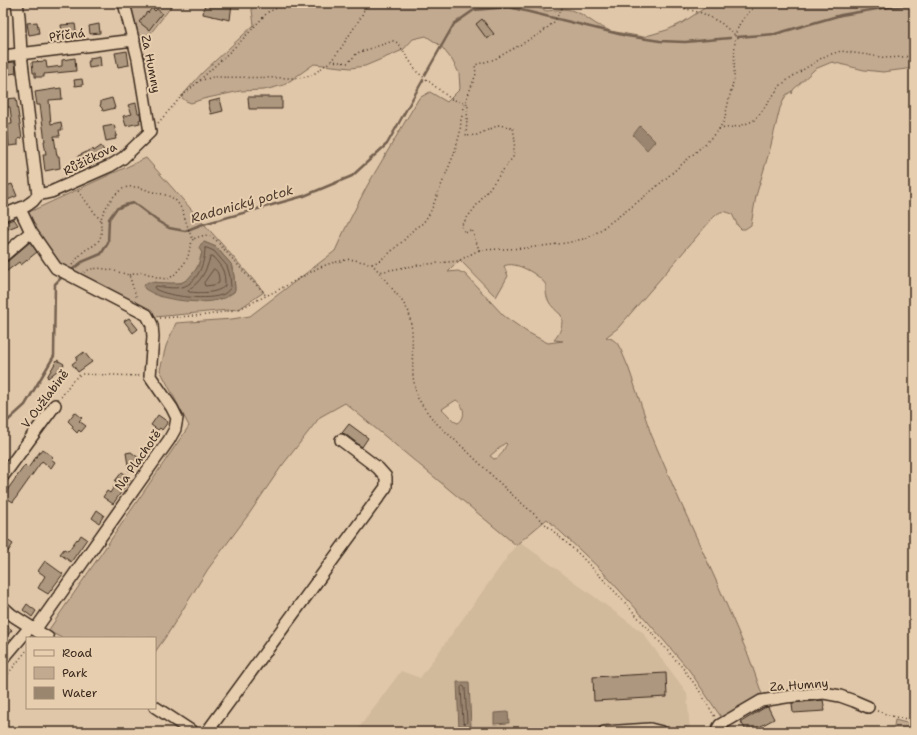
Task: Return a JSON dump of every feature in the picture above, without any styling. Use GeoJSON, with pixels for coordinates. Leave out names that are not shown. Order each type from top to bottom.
{"type":"FeatureCollection","features":[{"type":"Feature","properties":{"kind":"street"},"geometry":{"type":"LineString","coordinates":[[17,3],[21,54],[38,195]]}},
{"type":"Feature","properties":{"kind":"street","name":"Za Humny"},"geometry":{"type":"LineString","coordinates":[[124,3],[138,59],[150,132]]}},
{"type":"Feature","properties":{"kind":"street","name":"Příčná"},"geometry":{"type":"LineString","coordinates":[[3,56],[134,40]]}},
{"type":"Feature","properties":{"kind":"street","name":"Růžičkova"},"geometry":{"type":"LineString","coordinates":[[3,215],[26,206],[38,195],[51,192],[110,166],[123,158],[150,132]]}},
{"type":"Feature","properties":{"kind":"street"},"geometry":{"type":"LineString","coordinates":[[20,209],[31,232],[56,268],[147,315],[152,325],[153,337],[150,376]]}},
{"type":"Feature","properties":{"kind":"street"},"geometry":{"type":"LineString","coordinates":[[3,256],[31,232]]}},
{"type":"Feature","properties":{"kind":"street","name":"Na Plachotě"},"geometry":{"type":"LineString","coordinates":[[3,659],[32,628],[169,440],[175,429],[177,418],[172,408],[150,376]]}},
{"type":"Feature","properties":{"kind":"street","name":"V Oužlabině"},"geometry":{"type":"LineString","coordinates":[[3,476],[56,405]]}},
{"type":"Feature","properties":{"kind":"street"},"geometry":{"type":"LineString","coordinates":[[207,732],[386,487],[386,477],[378,468],[341,440]]}},
{"type":"Feature","properties":{"kind":"street"},"geometry":{"type":"LineString","coordinates":[[3,607],[12,615],[46,637]]}},
{"type":"Feature","properties":{"kind":"street","name":"Za Humny"},"geometry":{"type":"LineString","coordinates":[[718,729],[761,701],[786,697],[824,693],[840,696],[868,707]]}},
{"type":"Feature","properties":{"kind":"street"},"geometry":{"type":"LineString","coordinates":[[156,708],[193,732]]}},
{"type":"Feature","properties":{"kind":"street"},"geometry":{"type":"LineString","coordinates":[[604,732],[650,728],[662,732]]}},
{"type":"Feature","properties":{"kind":"path"},"geometry":{"type":"LineString","coordinates":[[150,132],[181,97],[241,41],[268,12],[288,3]]}},
{"type":"Feature","properties":{"kind":"path"},"geometry":{"type":"LineString","coordinates":[[198,81],[213,77],[298,78],[311,76],[331,61],[339,51],[361,17],[367,3]]}},
{"type":"Feature","properties":{"kind":"path"},"geometry":{"type":"LineString","coordinates":[[147,315],[155,318],[207,315],[239,309],[318,268],[331,263],[350,259],[372,264],[386,256],[415,228],[423,223],[430,213],[456,147],[465,103],[476,74],[475,65],[495,59],[538,34],[551,25],[566,3]]}},
{"type":"Feature","properties":{"kind":"path"},"geometry":{"type":"LineString","coordinates":[[624,3],[650,7],[683,8],[702,13],[721,23],[735,35]]}},
{"type":"Feature","properties":{"kind":"path"},"geometry":{"type":"LineString","coordinates":[[379,272],[418,265],[458,261],[479,250],[527,248],[566,243],[587,238],[613,221],[650,192],[707,142],[719,129],[724,121],[734,78],[735,35],[740,23],[748,12],[759,3]]}},
{"type":"Feature","properties":{"kind":"path"},"geometry":{"type":"LineString","coordinates":[[331,61],[348,63],[357,53],[393,42],[398,43],[417,72],[451,99],[468,104],[466,136],[477,135],[499,125],[513,128],[515,140],[513,157],[461,226],[465,233],[472,230],[479,250]]}},
{"type":"Feature","properties":{"kind":"path"},"geometry":{"type":"LineString","coordinates":[[719,129],[740,126],[753,121],[780,86],[825,56],[841,51],[888,58],[914,56]]}},
{"type":"Feature","properties":{"kind":"path"},"geometry":{"type":"LineString","coordinates":[[72,183],[101,221]]}},
{"type":"Feature","properties":{"kind":"path"},"geometry":{"type":"LineString","coordinates":[[70,275],[84,251],[100,240],[101,221],[105,209],[121,190],[127,187],[142,188],[172,198],[180,206],[194,239]]}},
{"type":"Feature","properties":{"kind":"path"},"geometry":{"type":"LineString","coordinates":[[70,275],[93,268],[105,268],[129,275],[143,272],[159,278],[167,279],[173,276],[184,264],[194,239],[204,235],[210,236],[216,240],[266,296]]}},
{"type":"Feature","properties":{"kind":"path"},"geometry":{"type":"LineString","coordinates":[[372,264],[409,312],[412,330],[413,377],[417,397],[425,409],[434,421],[508,491],[579,554],[619,596],[682,667],[699,690],[718,729]]}},
{"type":"Feature","properties":{"kind":"path"},"geometry":{"type":"LineString","coordinates":[[129,275],[138,302]]}},
{"type":"Feature","properties":{"kind":"path","name":"V Oužlabině"},"geometry":{"type":"LineString","coordinates":[[56,405],[73,380],[81,374],[150,376]]}},
{"type":"Feature","properties":{"kind":"path"},"geometry":{"type":"LineString","coordinates":[[3,680],[26,651]]}},
{"type":"Feature","properties":{"kind":"path"},"geometry":{"type":"LineString","coordinates":[[868,707],[895,717],[914,720]]}},
{"type":"Feature","properties":{"kind":"shaded area"},"geometry":{"type":"Polygon","coordinates":[[[519,541],[642,632],[687,693],[690,732],[356,732],[401,671],[420,678],[519,541]]]}},
{"type":"Feature","properties":{"kind":"green space"},"geometry":{"type":"Polygon","coordinates":[[[130,3],[174,3],[143,43],[141,43],[134,29],[130,3]]]}},
{"type":"Feature","properties":{"kind":"green space"},"geometry":{"type":"Polygon","coordinates":[[[251,3],[532,3],[536,7],[547,11],[563,9],[571,10],[581,14],[610,31],[643,37],[667,30],[682,23],[712,3],[914,3],[914,68],[883,72],[864,70],[832,62],[815,69],[793,90],[792,94],[792,91],[786,95],[780,108],[756,196],[751,225],[745,229],[741,229],[732,214],[725,212],[718,213],[618,328],[606,337],[617,343],[621,350],[651,434],[749,657],[763,697],[722,718],[689,670],[648,622],[601,570],[547,519],[516,545],[345,403],[320,417],[281,467],[249,514],[208,569],[156,651],[156,637],[60,637],[48,631],[189,426],[160,370],[166,346],[176,323],[232,319],[250,316],[335,251],[367,186],[419,98],[430,92],[447,102],[460,89],[459,73],[452,60],[441,46],[426,36],[413,39],[403,50],[365,66],[351,68],[314,64],[284,85],[264,90],[240,91],[191,103],[186,101],[181,97],[202,73],[254,25],[251,3]],[[460,260],[448,272],[458,271],[465,274],[504,316],[527,332],[548,343],[563,341],[554,340],[561,328],[561,315],[547,298],[546,285],[533,273],[514,265],[504,266],[508,276],[496,297],[460,260]],[[456,400],[442,409],[458,423],[463,418],[463,408],[456,400]],[[505,443],[490,456],[494,459],[498,457],[507,444],[505,443]]]}},
{"type":"Feature","properties":{"kind":"green space"},"geometry":{"type":"Polygon","coordinates":[[[146,158],[264,292],[239,309],[144,318],[55,265],[25,214],[146,158]],[[204,242],[197,267],[185,281],[179,283],[154,282],[205,301],[225,298],[234,292],[234,276],[231,264],[216,247],[204,242]]]}},
{"type":"Feature","properties":{"kind":"green space"},"geometry":{"type":"Polygon","coordinates":[[[895,720],[914,725],[914,732],[893,732],[895,720]]]}},
{"type":"Feature","properties":{"kind":"water"},"geometry":{"type":"Polygon","coordinates":[[[640,126],[655,141],[647,150],[633,135],[640,126]]]}},
{"type":"Feature","properties":{"kind":"water"},"geometry":{"type":"Polygon","coordinates":[[[204,242],[216,247],[231,264],[234,276],[234,292],[217,300],[193,302],[162,297],[145,289],[145,284],[148,282],[181,283],[188,279],[198,267],[202,253],[199,248],[204,242]]]}},
{"type":"Feature","properties":{"kind":"water"},"geometry":{"type":"Polygon","coordinates":[[[457,682],[469,682],[471,727],[459,729],[457,682]]]}},
{"type":"Feature","properties":{"kind":"water"},"geometry":{"type":"Polygon","coordinates":[[[508,712],[509,723],[494,724],[494,713],[508,712]]]}},
{"type":"Feature","properties":{"kind":"building"},"geometry":{"type":"Polygon","coordinates":[[[205,3],[232,3],[230,20],[203,14],[205,3]]]}},
{"type":"Feature","properties":{"kind":"building"},"geometry":{"type":"Polygon","coordinates":[[[152,8],[155,11],[157,9],[162,13],[149,30],[139,22],[152,8]]]}},
{"type":"Feature","properties":{"kind":"building"},"geometry":{"type":"Polygon","coordinates":[[[482,19],[494,34],[487,39],[476,24],[482,19]]]}},
{"type":"Feature","properties":{"kind":"building"},"geometry":{"type":"Polygon","coordinates":[[[37,22],[39,33],[29,35],[27,23],[37,22]]]}},
{"type":"Feature","properties":{"kind":"building"},"geometry":{"type":"Polygon","coordinates":[[[75,24],[77,36],[66,40],[66,37],[63,38],[61,25],[75,24]]]}},
{"type":"Feature","properties":{"kind":"building"},"geometry":{"type":"Polygon","coordinates":[[[99,24],[100,33],[90,34],[89,26],[99,24]]]}},
{"type":"Feature","properties":{"kind":"building"},"geometry":{"type":"Polygon","coordinates":[[[127,51],[129,65],[118,67],[115,53],[127,51]]]}},
{"type":"Feature","properties":{"kind":"building"},"geometry":{"type":"Polygon","coordinates":[[[100,56],[101,66],[89,68],[88,61],[90,61],[90,58],[100,56]]]}},
{"type":"Feature","properties":{"kind":"building"},"geometry":{"type":"Polygon","coordinates":[[[75,58],[76,71],[44,74],[44,77],[35,77],[35,73],[33,73],[32,62],[46,61],[47,68],[62,66],[62,60],[75,58]]]}},
{"type":"Feature","properties":{"kind":"building"},"geometry":{"type":"Polygon","coordinates":[[[15,62],[16,73],[3,75],[3,63],[15,62]]]}},
{"type":"Feature","properties":{"kind":"building"},"geometry":{"type":"Polygon","coordinates":[[[82,79],[83,85],[75,86],[74,80],[82,79]]]}},
{"type":"Feature","properties":{"kind":"building"},"geometry":{"type":"Polygon","coordinates":[[[61,88],[62,99],[49,100],[51,124],[61,122],[62,130],[59,130],[60,136],[54,136],[57,156],[59,156],[60,168],[45,171],[43,154],[46,154],[45,141],[40,105],[37,105],[35,92],[61,88]]]}},
{"type":"Feature","properties":{"kind":"building"},"geometry":{"type":"Polygon","coordinates":[[[248,97],[282,97],[282,109],[249,109],[248,97]]]}},
{"type":"Feature","properties":{"kind":"building"},"geometry":{"type":"Polygon","coordinates":[[[16,98],[22,138],[18,139],[18,145],[9,146],[7,124],[12,124],[10,107],[7,107],[6,99],[16,98]]]}},
{"type":"Feature","properties":{"kind":"building"},"geometry":{"type":"Polygon","coordinates":[[[112,98],[115,108],[103,111],[100,106],[101,101],[112,98]]]}},
{"type":"Feature","properties":{"kind":"building"},"geometry":{"type":"Polygon","coordinates":[[[220,99],[223,111],[211,114],[208,102],[220,99]]]}},
{"type":"Feature","properties":{"kind":"building"},"geometry":{"type":"Polygon","coordinates":[[[136,103],[138,113],[140,113],[140,123],[126,126],[123,116],[132,114],[128,105],[136,103]]]}},
{"type":"Feature","properties":{"kind":"building"},"geometry":{"type":"Polygon","coordinates":[[[114,125],[117,136],[115,136],[116,139],[106,141],[103,127],[114,125]]]}},
{"type":"Feature","properties":{"kind":"building"},"geometry":{"type":"Polygon","coordinates":[[[101,146],[105,152],[97,158],[83,165],[78,162],[78,156],[93,149],[94,151],[101,146]]]}},
{"type":"Feature","properties":{"kind":"building"},"geometry":{"type":"Polygon","coordinates":[[[12,184],[17,196],[3,202],[3,187],[12,184]]]}},
{"type":"Feature","properties":{"kind":"building"},"geometry":{"type":"Polygon","coordinates":[[[14,219],[18,225],[3,231],[3,223],[14,219]]]}},
{"type":"Feature","properties":{"kind":"building"},"geometry":{"type":"Polygon","coordinates":[[[30,242],[37,252],[21,265],[19,262],[3,274],[3,263],[8,261],[30,242]]]}},
{"type":"Feature","properties":{"kind":"building"},"geometry":{"type":"Polygon","coordinates":[[[129,318],[138,329],[133,333],[124,321],[129,318]]]}},
{"type":"Feature","properties":{"kind":"building"},"geometry":{"type":"Polygon","coordinates":[[[84,352],[92,362],[78,372],[72,364],[77,360],[76,358],[84,352]]]}},
{"type":"Feature","properties":{"kind":"building"},"geometry":{"type":"Polygon","coordinates":[[[57,360],[64,364],[60,371],[58,370],[48,378],[47,377],[57,360]]]}},
{"type":"Feature","properties":{"kind":"building"},"geometry":{"type":"Polygon","coordinates":[[[75,412],[82,418],[79,421],[86,426],[81,432],[79,430],[77,433],[68,421],[75,412]]]}},
{"type":"Feature","properties":{"kind":"building"},"geometry":{"type":"Polygon","coordinates":[[[158,415],[168,422],[162,430],[160,428],[158,430],[151,425],[158,415]]]}},
{"type":"Feature","properties":{"kind":"building"},"geometry":{"type":"Polygon","coordinates":[[[349,424],[368,438],[362,447],[342,433],[349,424]]]}},
{"type":"Feature","properties":{"kind":"building"},"geometry":{"type":"Polygon","coordinates":[[[42,449],[53,457],[51,459],[55,462],[51,468],[42,461],[13,502],[3,496],[25,465],[28,468],[42,449]]]}},
{"type":"Feature","properties":{"kind":"building"},"geometry":{"type":"Polygon","coordinates":[[[131,452],[143,461],[139,467],[135,464],[129,471],[126,453],[131,452]]]}},
{"type":"Feature","properties":{"kind":"building"},"geometry":{"type":"Polygon","coordinates":[[[122,472],[131,478],[113,504],[103,497],[107,491],[110,493],[117,482],[115,481],[122,472]]]}},
{"type":"Feature","properties":{"kind":"building"},"geometry":{"type":"Polygon","coordinates":[[[97,510],[104,515],[99,523],[92,518],[97,510]]]}},
{"type":"Feature","properties":{"kind":"building"},"geometry":{"type":"Polygon","coordinates":[[[81,535],[87,539],[71,562],[60,554],[64,549],[68,551],[81,535]]]}},
{"type":"Feature","properties":{"kind":"building"},"geometry":{"type":"Polygon","coordinates":[[[3,537],[13,544],[3,559],[3,537]]]}},
{"type":"Feature","properties":{"kind":"building"},"geometry":{"type":"Polygon","coordinates":[[[45,561],[63,574],[48,594],[38,588],[45,576],[38,571],[45,561]]]}},
{"type":"Feature","properties":{"kind":"building"},"geometry":{"type":"Polygon","coordinates":[[[27,604],[36,611],[32,617],[23,610],[27,604]]]}},
{"type":"Feature","properties":{"kind":"building"},"geometry":{"type":"Polygon","coordinates":[[[3,622],[12,630],[3,641],[3,622]]]}},
{"type":"Feature","properties":{"kind":"building"},"geometry":{"type":"Polygon","coordinates":[[[666,673],[667,697],[594,701],[593,677],[666,673]]]}},
{"type":"Feature","properties":{"kind":"building"},"geometry":{"type":"Polygon","coordinates":[[[823,700],[825,711],[793,713],[792,703],[823,700]]]}},
{"type":"Feature","properties":{"kind":"building"},"geometry":{"type":"Polygon","coordinates":[[[768,707],[774,719],[750,732],[747,732],[741,722],[768,707]]]}},
{"type":"Feature","properties":{"kind":"waterway","name":"Radonický potok"},"geometry":{"type":"LineString","coordinates":[[737,37],[775,34],[841,15],[889,7],[914,5]]}},
{"type":"Feature","properties":{"kind":"waterway","name":"Radonický potok"},"geometry":{"type":"LineString","coordinates":[[425,75],[454,24],[474,10],[509,7],[627,36],[660,41],[685,42],[730,38]]}},
{"type":"Feature","properties":{"kind":"waterway","name":"Radonický potok"},"geometry":{"type":"LineString","coordinates":[[69,272],[82,262],[101,254],[108,243],[109,219],[116,209],[125,205],[134,203],[169,228],[185,231],[200,225],[304,196],[352,176],[387,144],[423,80]]}},
{"type":"Feature","properties":{"kind":"waterway","name":"Radonický potok"},"geometry":{"type":"LineString","coordinates":[[3,425],[25,405],[54,356],[55,284],[63,276]]}}]}
